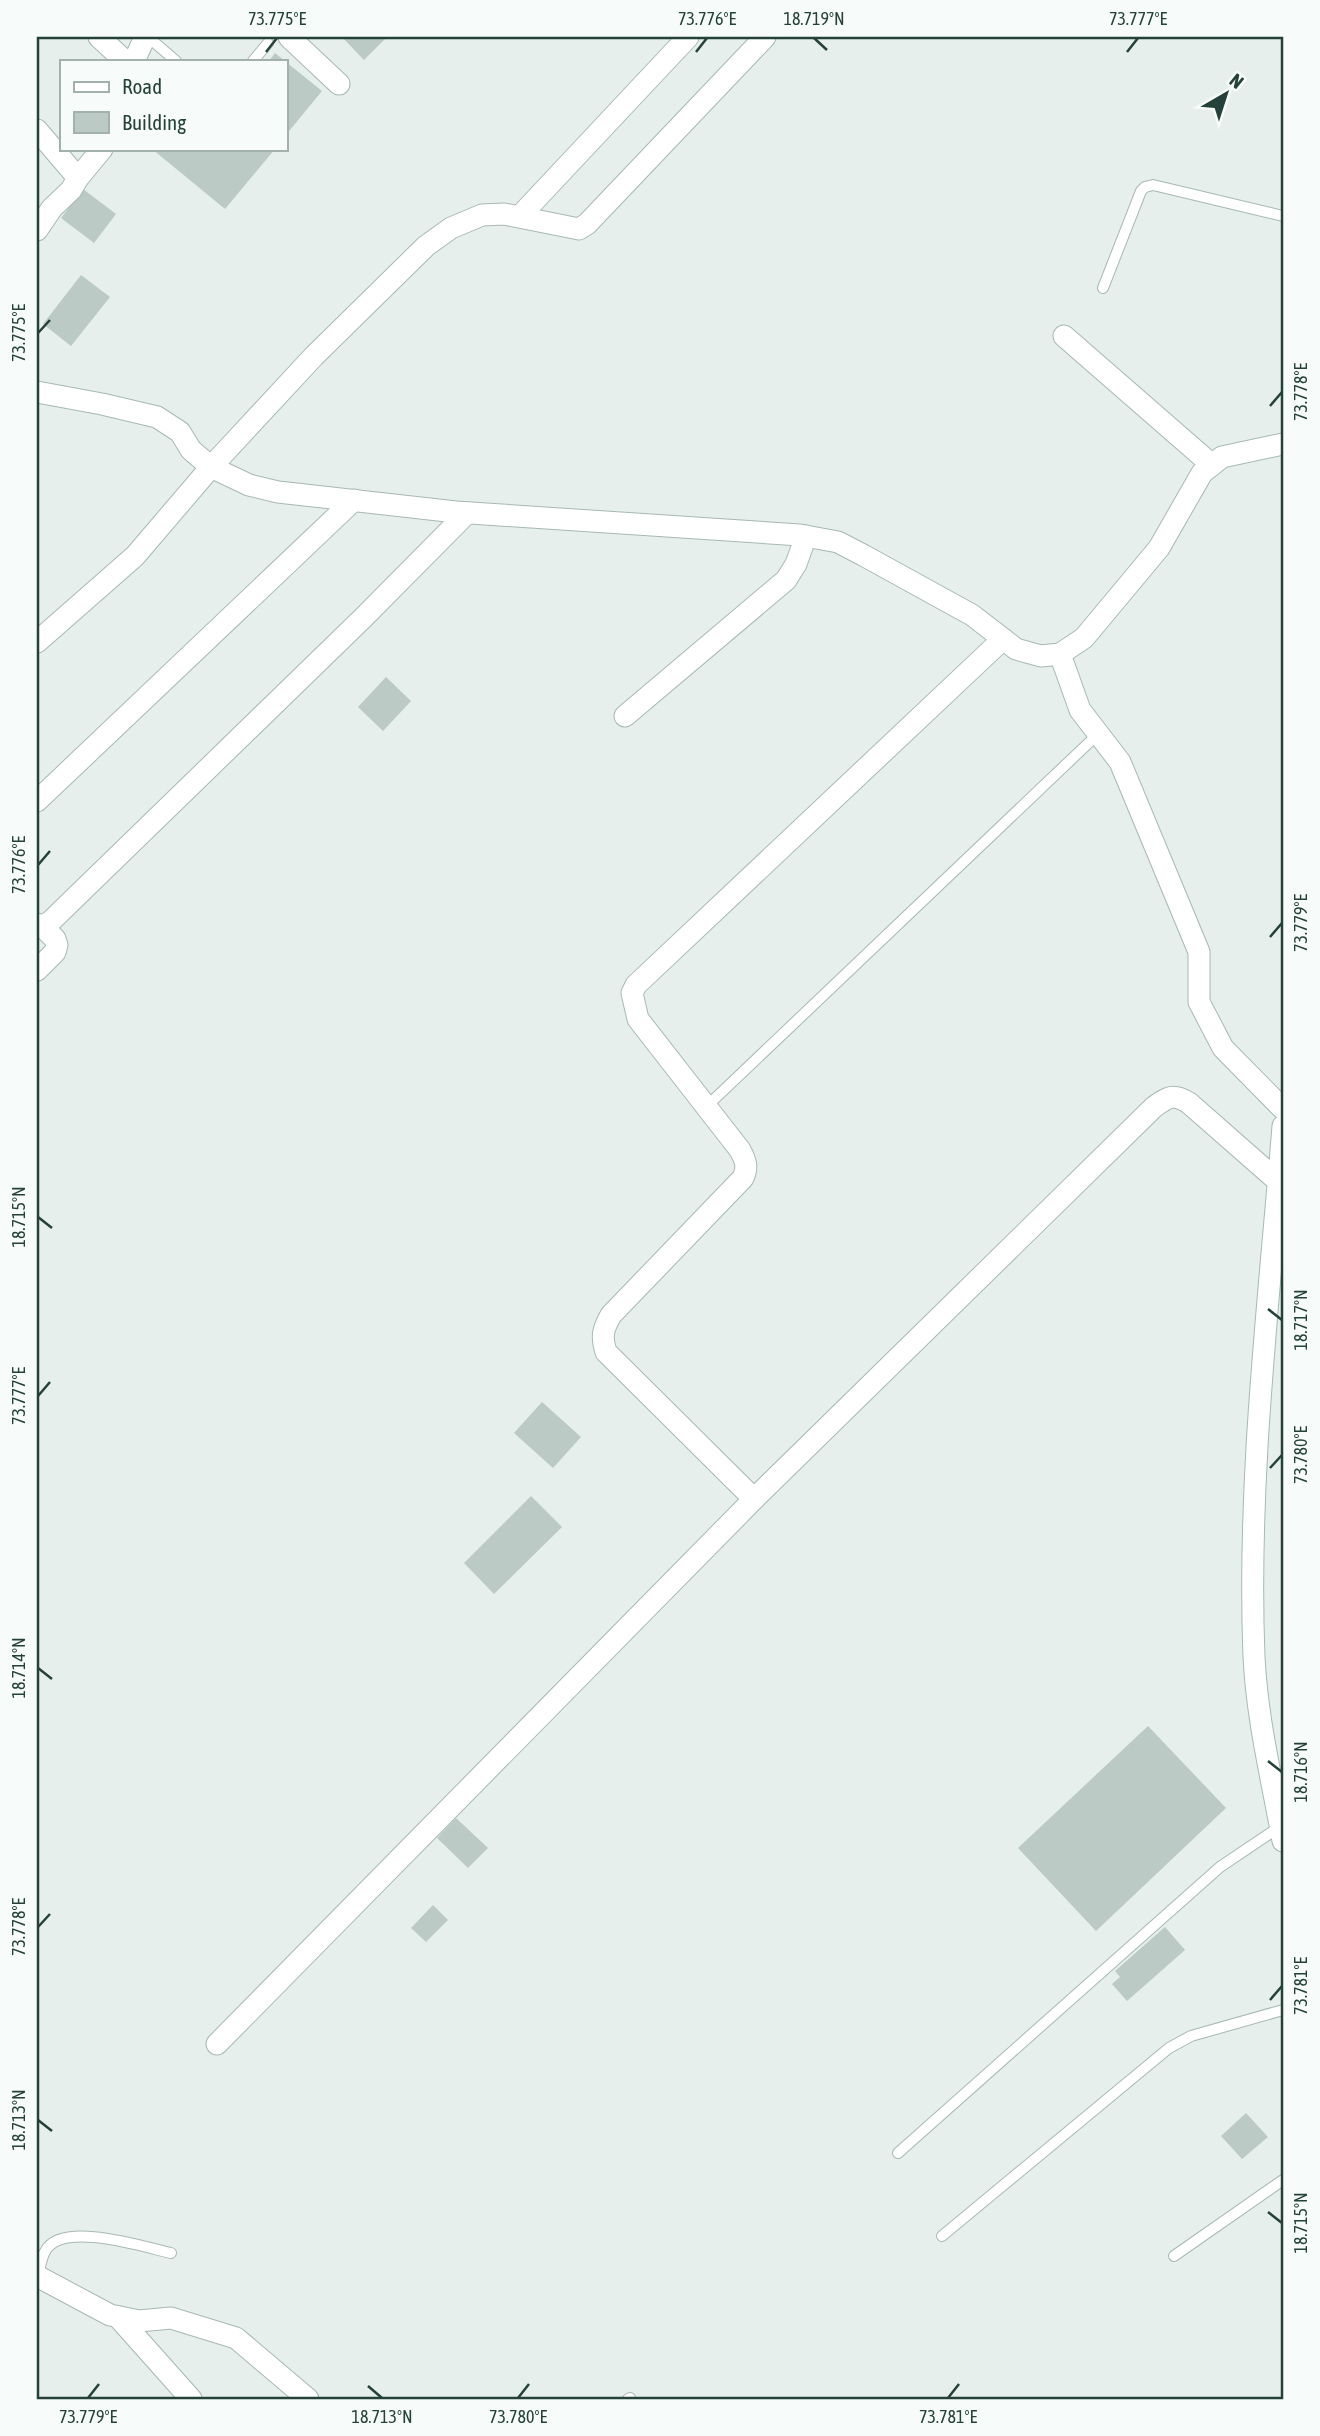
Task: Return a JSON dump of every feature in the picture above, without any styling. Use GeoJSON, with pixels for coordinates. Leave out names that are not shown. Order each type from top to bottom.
{"type":"FeatureCollection","features":[{"type":"Feature","properties":{"kind":"street"},"geometry":{"type":"LineString","coordinates":[[99,37],[124,60]]}},
{"type":"Feature","properties":{"kind":"street"},"geometry":{"type":"LineString","coordinates":[[135,60],[147,37]]}},
{"type":"Feature","properties":{"kind":"street"},"geometry":{"type":"LineString","coordinates":[[289,37],[339,84]]}},
{"type":"Feature","properties":{"kind":"street"},"geometry":{"type":"LineString","coordinates":[[520,216],[688,37]]}},
{"type":"Feature","properties":{"kind":"street"},"geometry":{"type":"LineString","coordinates":[[37,642],[135,556],[211,467],[314,356],[426,246],[450,228],[482,215],[520,216],[579,229],[587,224],[765,37]]}},
{"type":"Feature","properties":{"kind":"street"},"geometry":{"type":"LineString","coordinates":[[37,130],[78,178]]}},
{"type":"Feature","properties":{"kind":"street"},"geometry":{"type":"LineString","coordinates":[[37,230],[101,150]]}},
{"type":"Feature","properties":{"kind":"street"},"geometry":{"type":"LineString","coordinates":[[1064,336],[1212,465]]}},
{"type":"Feature","properties":{"kind":"street"},"geometry":{"type":"LineString","coordinates":[[37,393],[157,417],[180,432],[191,450],[211,467],[249,485],[278,492],[467,513],[653,523],[806,536],[838,542],[972,615],[1016,649],[1041,656],[1060,654],[1084,638],[1159,548],[1202,473],[1222,457],[1283,444]]}},
{"type":"Feature","properties":{"kind":"street"},"geometry":{"type":"LineString","coordinates":[[37,802],[354,500]]}},
{"type":"Feature","properties":{"kind":"street"},"geometry":{"type":"LineString","coordinates":[[39,925],[50,922],[364,617],[467,513]]}},
{"type":"Feature","properties":{"kind":"street"},"geometry":{"type":"LineString","coordinates":[[625,716],[786,580],[796,564],[806,536]]}},
{"type":"Feature","properties":{"kind":"street"},"geometry":{"type":"LineString","coordinates":[[754,1499],[606,1352],[602,1339],[603,1329],[611,1315],[743,1178],[747,1169],[746,1160],[740,1150],[638,1019],[632,993],[636,985],[1003,639]]}},
{"type":"Feature","properties":{"kind":"street"},"geometry":{"type":"LineString","coordinates":[[1060,654],[1080,710],[1120,762],[1199,952],[1199,1002],[1223,1048],[1283,1109]]}},
{"type":"Feature","properties":{"kind":"street"},"geometry":{"type":"LineString","coordinates":[[37,970],[55,952],[57,945],[55,939],[39,925]]}},
{"type":"Feature","properties":{"kind":"street"},"geometry":{"type":"LineString","coordinates":[[217,2044],[754,1499],[1154,1107],[1167,1098],[1178,1097],[1189,1103],[1279,1182]]}},
{"type":"Feature","properties":{"kind":"street"},"geometry":{"type":"LineString","coordinates":[[1282,1833],[1261,1722],[1254,1658],[1254,1488],[1283,1126]]}},
{"type":"Feature","properties":{"kind":"street"},"geometry":{"type":"LineString","coordinates":[[37,2276],[110,2315],[139,2320],[171,2318],[236,2338],[308,2399]]}},
{"type":"Feature","properties":{"kind":"street"},"geometry":{"type":"LineString","coordinates":[[118,2317],[191,2399]]}},
{"type":"Feature","properties":{"kind":"lane"},"geometry":{"type":"LineString","coordinates":[[147,37],[175,60]]}},
{"type":"Feature","properties":{"kind":"lane"},"geometry":{"type":"LineString","coordinates":[[254,60],[268,43]]}},
{"type":"Feature","properties":{"kind":"lane"},"geometry":{"type":"LineString","coordinates":[[1103,288],[1141,191],[1145,187],[1153,185],[1283,216]]}},
{"type":"Feature","properties":{"kind":"lane"},"geometry":{"type":"LineString","coordinates":[[706,1107],[1098,734]]}},
{"type":"Feature","properties":{"kind":"lane"},"geometry":{"type":"LineString","coordinates":[[898,2153],[1220,1867],[1282,1833]]}},
{"type":"Feature","properties":{"kind":"lane"},"geometry":{"type":"LineString","coordinates":[[942,2236],[1169,2048],[1191,2036],[1283,2010]]}},
{"type":"Feature","properties":{"kind":"lane"},"geometry":{"type":"LineString","coordinates":[[1174,2256],[1283,2180]]}},
{"type":"Feature","properties":{"kind":"lane"},"geometry":{"type":"LineString","coordinates":[[37,2276],[45,2250],[64,2237],[109,2239],[171,2253]]}},
{"type":"Feature","properties":{"kind":"building"},"geometry":{"type":"Polygon","coordinates":[[[342,37],[387,37],[364,60],[342,37]]]}},
{"type":"Feature","properties":{"kind":"building"},"geometry":{"type":"Polygon","coordinates":[[[275,53],[284,60],[270,60],[275,53]]]}},
{"type":"Feature","properties":{"kind":"building"},"geometry":{"type":"Polygon","coordinates":[[[287,63],[322,91],[287,134],[287,63]]]}},
{"type":"Feature","properties":{"kind":"building"},"geometry":{"type":"Polygon","coordinates":[[[153,150],[274,150],[225,209],[153,150]]]}},
{"type":"Feature","properties":{"kind":"building"},"geometry":{"type":"Polygon","coordinates":[[[83,189],[116,214],[94,243],[61,218],[83,189]]]}},
{"type":"Feature","properties":{"kind":"building"},"geometry":{"type":"Polygon","coordinates":[[[81,275],[110,297],[71,346],[43,324],[81,275]]]}},
{"type":"Feature","properties":{"kind":"building"},"geometry":{"type":"Polygon","coordinates":[[[386,677],[411,701],[383,731],[358,707],[386,677]]]}},
{"type":"Feature","properties":{"kind":"building"},"geometry":{"type":"Polygon","coordinates":[[[542,1402],[581,1437],[553,1468],[514,1433],[542,1402]]]}},
{"type":"Feature","properties":{"kind":"building"},"geometry":{"type":"Polygon","coordinates":[[[531,1496],[562,1527],[494,1594],[464,1563],[531,1496]]]}},
{"type":"Feature","properties":{"kind":"building"},"geometry":{"type":"Polygon","coordinates":[[[1148,1726],[1226,1808],[1096,1931],[1018,1848],[1148,1726]]]}},
{"type":"Feature","properties":{"kind":"building"},"geometry":{"type":"Polygon","coordinates":[[[456,1818],[488,1848],[468,1868],[437,1838],[456,1818]]]}},
{"type":"Feature","properties":{"kind":"building"},"geometry":{"type":"Polygon","coordinates":[[[433,1905],[448,1920],[426,1942],[411,1928],[433,1905]]]}},
{"type":"Feature","properties":{"kind":"building"},"geometry":{"type":"Polygon","coordinates":[[[1165,1927],[1185,1950],[1127,2001],[1112,1984],[1120,1977],[1115,1971],[1165,1927]]]}},
{"type":"Feature","properties":{"kind":"building"},"geometry":{"type":"Polygon","coordinates":[[[1246,2113],[1268,2137],[1242,2159],[1221,2136],[1246,2113]]]}}]}
